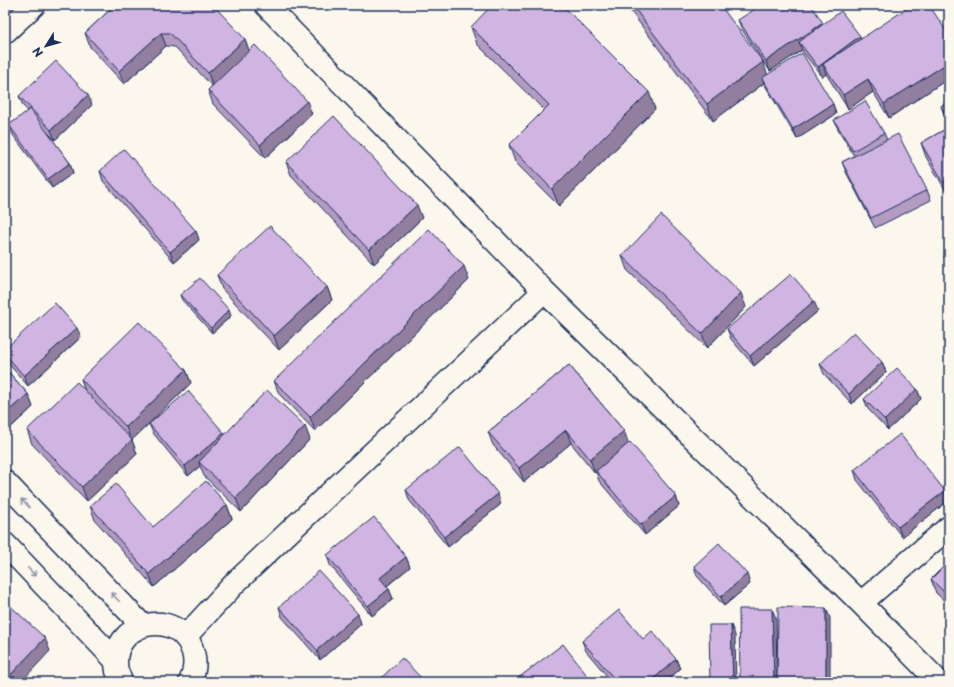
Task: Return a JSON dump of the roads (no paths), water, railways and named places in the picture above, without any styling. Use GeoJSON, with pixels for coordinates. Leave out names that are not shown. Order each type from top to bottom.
{"type":"FeatureCollection","features":[{"type":"Feature","properties":{"kind":"street"},"geometry":{"type":"LineString","coordinates":[[5,32],[34,5]]}},
{"type":"Feature","properties":{"kind":"street"},"geometry":{"type":"LineString","coordinates":[[266,5],[544,291],[861,603],[939,682]]}},
{"type":"Feature","properties":{"kind":"street"},"geometry":{"type":"LineString","coordinates":[[185,637],[236,582],[544,291]]}},
{"type":"Feature","properties":{"kind":"street"},"geometry":{"type":"LineString","coordinates":[[5,482],[142,625]]}},
{"type":"Feature","properties":{"kind":"street"},"geometry":{"type":"LineString","coordinates":[[861,603],[949,527]]}},
{"type":"Feature","properties":{"kind":"street"},"geometry":{"type":"LineString","coordinates":[[5,544],[116,660]]}},
{"type":"Feature","properties":{"kind":"street"},"geometry":{"type":"LineString","coordinates":[[121,682],[117,672],[116,660],[118,649],[132,630],[142,625],[154,623],[166,624],[185,637],[191,647],[194,658],[194,670],[191,682]]}}]}
